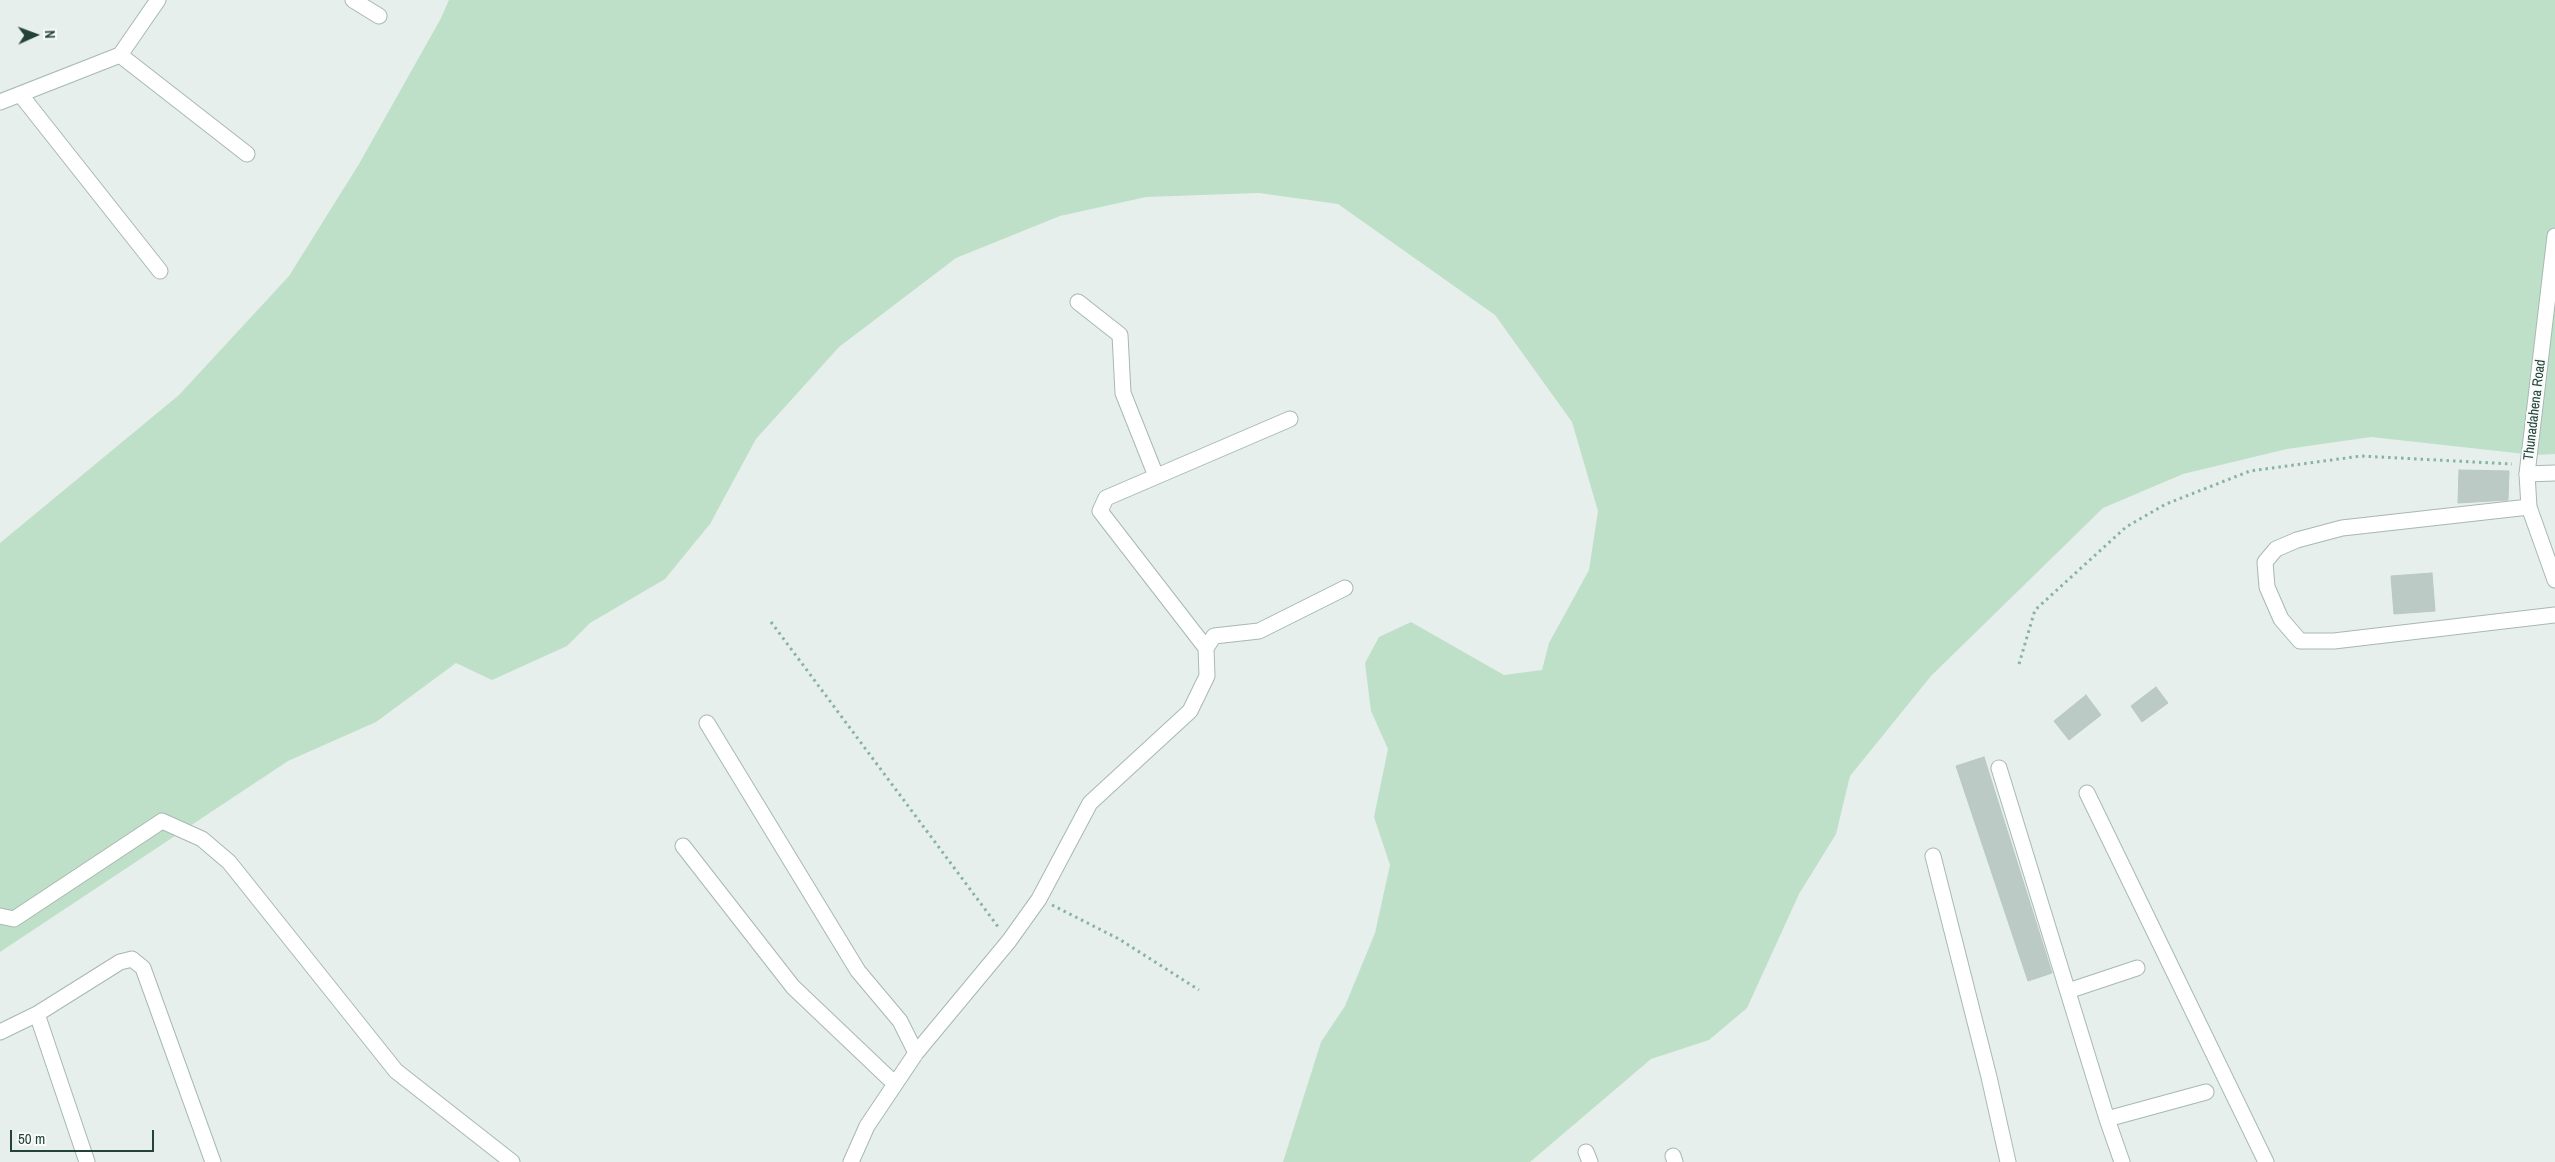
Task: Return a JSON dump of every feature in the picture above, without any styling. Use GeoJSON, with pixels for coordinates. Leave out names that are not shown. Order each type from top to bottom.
{"type":"FeatureCollection","features":[{"type":"Feature","properties":{"kind":"street"},"geometry":{"type":"LineString","coordinates":[[0,102],[120,55],[158,0]]}},
{"type":"Feature","properties":{"kind":"street"},"geometry":{"type":"LineString","coordinates":[[353,0],[379,16]]}},
{"type":"Feature","properties":{"kind":"street"},"geometry":{"type":"LineString","coordinates":[[120,55],[247,154]]}},
{"type":"Feature","properties":{"kind":"street"},"geometry":{"type":"LineString","coordinates":[[20,94],[160,271]]}},
{"type":"Feature","properties":{"kind":"street","name":"Thunadahena Road"},"geometry":{"type":"LineString","coordinates":[[2555,236],[2528,469],[2529,507],[2555,580]]}},
{"type":"Feature","properties":{"kind":"street"},"geometry":{"type":"LineString","coordinates":[[1078,302],[1120,335],[1123,393],[1156,476]]}},
{"type":"Feature","properties":{"kind":"street"},"geometry":{"type":"LineString","coordinates":[[1206,648],[1100,511],[1106,498],[1290,419]]}},
{"type":"Feature","properties":{"kind":"street"},"geometry":{"type":"LineString","coordinates":[[2528,469],[2555,473]]}},
{"type":"Feature","properties":{"kind":"street"},"geometry":{"type":"LineString","coordinates":[[2529,507],[2342,528],[2297,540],[2276,550],[2265,562],[2267,588],[2281,619],[2300,641],[2334,641],[2555,615]]}},
{"type":"Feature","properties":{"kind":"street"},"geometry":{"type":"LineString","coordinates":[[851,1162],[867,1126],[916,1053],[1008,941],[1039,899],[1090,803],[1190,711],[1206,676],[1206,648],[1214,636],[1258,631],[1345,588]]}},
{"type":"Feature","properties":{"kind":"street"},"geometry":{"type":"LineString","coordinates":[[707,723],[858,971],[900,1021],[916,1053]]}},
{"type":"Feature","properties":{"kind":"street"},"geometry":{"type":"LineString","coordinates":[[1999,768],[2107,1119],[2122,1162]]}},
{"type":"Feature","properties":{"kind":"street"},"geometry":{"type":"LineString","coordinates":[[2087,793],[2266,1162]]}},
{"type":"Feature","properties":{"kind":"street"},"geometry":{"type":"LineString","coordinates":[[0,916],[14,919],[162,821],[202,838],[229,862],[396,1072],[512,1162]]}},
{"type":"Feature","properties":{"kind":"street"},"geometry":{"type":"LineString","coordinates":[[683,846],[793,987],[895,1084]]}},
{"type":"Feature","properties":{"kind":"street"},"geometry":{"type":"LineString","coordinates":[[1933,856],[1989,1077],[2008,1162]]}},
{"type":"Feature","properties":{"kind":"street"},"geometry":{"type":"LineString","coordinates":[[0,1032],[37,1014],[120,962],[132,960],[143,968],[213,1162]]}},
{"type":"Feature","properties":{"kind":"street"},"geometry":{"type":"LineString","coordinates":[[2068,991],[2137,968]]}},
{"type":"Feature","properties":{"kind":"street"},"geometry":{"type":"LineString","coordinates":[[37,1014],[87,1162]]}},
{"type":"Feature","properties":{"kind":"street"},"geometry":{"type":"LineString","coordinates":[[2107,1119],[2206,1092]]}},
{"type":"Feature","properties":{"kind":"path"},"geometry":{"type":"LineString","coordinates":[[2019,664],[2035,610],[2126,527],[2174,500],[2250,471],[2361,456],[2528,469]]}},
{"type":"Feature","properties":{"kind":"path"},"geometry":{"type":"LineString","coordinates":[[771,622],[1008,941]]}},
{"type":"Feature","properties":{"kind":"path"},"geometry":{"type":"LineString","coordinates":[[1039,899],[1119,939],[1199,990]]}},
{"type":"Feature","properties":{"kind":"green space"},"geometry":{"type":"Polygon","coordinates":[[[449,0],[2555,0],[2555,454],[2534,455],[2371,437],[2287,449],[2183,474],[2103,508],[1931,676],[1850,776],[1836,834],[1799,894],[1747,1008],[1709,1040],[1651,1059],[1530,1162],[1283,1162],[1321,1042],[1345,1006],[1375,933],[1390,865],[1374,817],[1388,749],[1371,711],[1365,663],[1379,637],[1411,622],[1504,675],[1542,670],[1549,643],[1589,570],[1598,511],[1572,422],[1495,315],[1338,204],[1259,193],[1146,197],[1060,216],[956,258],[839,347],[756,439],[710,524],[665,579],[590,623],[567,646],[492,680],[456,663],[376,722],[288,761],[0,952],[0,543],[179,395],[289,276],[359,164],[440,20],[449,0]]]}},
{"type":"Feature","properties":{"kind":"building"},"geometry":{"type":"Polygon","coordinates":[[[2459,470],[2509,471],[2508,500],[2458,503],[2459,470]]]}},
{"type":"Feature","properties":{"kind":"building"},"geometry":{"type":"Polygon","coordinates":[[[2432,573],[2435,611],[2394,614],[2391,576],[2432,573]]]}},
{"type":"Feature","properties":{"kind":"building"},"geometry":{"type":"Polygon","coordinates":[[[2156,687],[2168,703],[2142,722],[2131,706],[2156,687]]]}},
{"type":"Feature","properties":{"kind":"building"},"geometry":{"type":"Polygon","coordinates":[[[2086,695],[2101,715],[2069,740],[2054,721],[2086,695]]]}},
{"type":"Feature","properties":{"kind":"building"},"geometry":{"type":"Polygon","coordinates":[[[1984,757],[2052,973],[2028,981],[1956,766],[1984,757]]]}}]}
